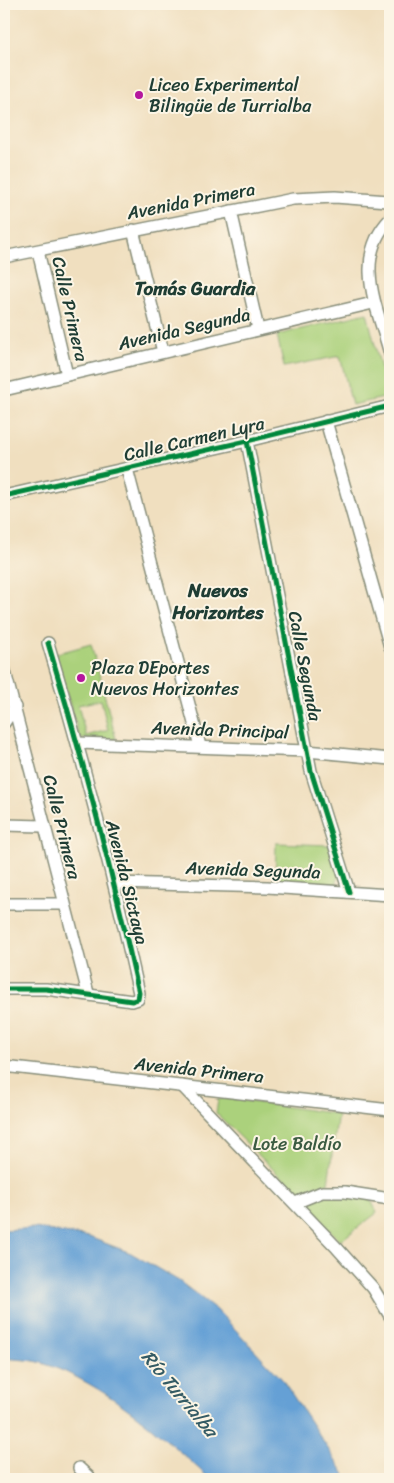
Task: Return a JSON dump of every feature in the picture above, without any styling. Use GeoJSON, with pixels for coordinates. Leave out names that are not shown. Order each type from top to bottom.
{"type":"FeatureCollection","features":[{"type":"Feature","properties":{"kind":"street","name":"Avenida Primera"},"geometry":{"type":"LineString","coordinates":[[4,258],[133,230],[293,199],[335,197],[388,201]]}},
{"type":"Feature","properties":{"kind":"street"},"geometry":{"type":"LineString","coordinates":[[231,211],[258,329]]}},
{"type":"Feature","properties":{"kind":"street"},"geometry":{"type":"LineString","coordinates":[[390,219],[376,243],[370,262],[370,283],[373,303],[390,354]]}},
{"type":"Feature","properties":{"kind":"street"},"geometry":{"type":"LineString","coordinates":[[133,230],[163,352]]}},
{"type":"Feature","properties":{"kind":"street","name":"Calle Primera"},"geometry":{"type":"LineString","coordinates":[[38,251],[67,375]]}},
{"type":"Feature","properties":{"kind":"street","name":"Avenida Segunda"},"geometry":{"type":"LineString","coordinates":[[4,390],[373,303]]}},
{"type":"Feature","properties":{"kind":"street","name":"Calle Carmen Lyra"},"geometry":{"type":"LineString","coordinates":[[4,496],[127,469],[390,406]]}},
{"type":"Feature","properties":{"kind":"street"},"geometry":{"type":"LineString","coordinates":[[326,421],[390,647]]}},
{"type":"Feature","properties":{"kind":"street","name":"Calle Segunda"},"geometry":{"type":"LineString","coordinates":[[247,441],[311,771],[349,892]]}},
{"type":"Feature","properties":{"kind":"street"},"geometry":{"type":"LineString","coordinates":[[127,469],[200,746]]}},
{"type":"Feature","properties":{"kind":"street","name":"Avenida Sictaya"},"geometry":{"type":"LineString","coordinates":[[4,989],[46,989],[132,1000],[138,999],[139,993],[115,883],[78,743],[48,643]]}},
{"type":"Feature","properties":{"kind":"street","name":"Calle Primera"},"geometry":{"type":"LineString","coordinates":[[4,668],[63,904],[88,993]]}},
{"type":"Feature","properties":{"kind":"street"},"geometry":{"type":"LineString","coordinates":[[4,723],[15,707]]}},
{"type":"Feature","properties":{"kind":"street","name":"Avenida Principal"},"geometry":{"type":"LineString","coordinates":[[78,743],[308,751],[390,759]]}},
{"type":"Feature","properties":{"kind":"street"},"geometry":{"type":"LineString","coordinates":[[4,825],[43,826]]}},
{"type":"Feature","properties":{"kind":"street","name":"Avenida Segunda"},"geometry":{"type":"LineString","coordinates":[[115,883],[390,895]]}},
{"type":"Feature","properties":{"kind":"street"},"geometry":{"type":"LineString","coordinates":[[4,904],[63,904]]}},
{"type":"Feature","properties":{"kind":"street","name":"Avenida Primera"},"geometry":{"type":"LineString","coordinates":[[4,1066],[390,1110]]}},
{"type":"Feature","properties":{"kind":"street"},"geometry":{"type":"LineString","coordinates":[[182,1086],[295,1203],[373,1288],[390,1316]]}},
{"type":"Feature","properties":{"kind":"street"},"geometry":{"type":"LineString","coordinates":[[295,1203],[322,1192],[345,1192],[390,1199]]}},
{"type":"Feature","properties":{"kind":"street"},"geometry":{"type":"LineString","coordinates":[[79,1468],[91,1479]]}},
{"type":"Feature","properties":{"kind":"green space"},"geometry":{"type":"Polygon","coordinates":[[[367,313],[388,397],[352,405],[340,356],[284,367],[277,335],[367,313]]]}},
{"type":"Feature","properties":{"kind":"green space"},"geometry":{"type":"Polygon","coordinates":[[[91,644],[116,739],[80,739],[55,654],[91,644]],[[101,700],[78,705],[86,736],[108,730],[101,700]]]}},
{"type":"Feature","properties":{"kind":"green space"},"geometry":{"type":"Polygon","coordinates":[[[276,843],[329,845],[340,873],[336,885],[275,882],[276,843]]]}},
{"type":"Feature","properties":{"kind":"green space","name":"Lote Baldío"},"geometry":{"type":"Polygon","coordinates":[[[224,1098],[338,1114],[328,1183],[299,1192],[294,1190],[216,1113],[218,1100],[224,1098]]]}},
{"type":"Feature","properties":{"kind":"green space","name":"Lote Baldío"},"geometry":{"type":"Polygon","coordinates":[[[337,1192],[370,1197],[377,1213],[340,1241],[301,1201],[337,1192]]]}},
{"type":"Feature","properties":{"kind":"water","name":"Río Turrialba"},"geometry":{"type":"Polygon","coordinates":[[[35,1228],[89,1237],[131,1253],[179,1281],[217,1310],[282,1379],[348,1479],[210,1479],[132,1412],[88,1383],[42,1363],[4,1358],[4,1230],[35,1228]]]}},
{"type":"Feature","properties":{"kind":"cycle path"},"geometry":{"type":"LineString","coordinates":[[4,496],[247,441],[390,406]]}},
{"type":"Feature","properties":{"kind":"cycle path"},"geometry":{"type":"LineString","coordinates":[[247,441],[311,771],[349,892]]}},
{"type":"Feature","properties":{"kind":"cycle path"},"geometry":{"type":"LineString","coordinates":[[4,989],[46,989],[132,1001],[138,999],[139,993],[97,817],[48,643]]}},
{"type":"Feature","properties":{"kind":"place","name":"Liceo Experimental Bilingüe de Turrialba"},"geometry":{"type":"Point","coordinates":[139,95]}},
{"type":"Feature","properties":{"kind":"place","name":"Plaza DEportes Nuevos Horizontes"},"geometry":{"type":"Point","coordinates":[81,678]}},
{"type":"Feature","properties":{"kind":"district","name":"Tomás Guardia"},"geometry":{"type":"Point","coordinates":[195,288]}},
{"type":"Feature","properties":{"kind":"district","name":"Nuevos Horizontes"},"geometry":{"type":"Point","coordinates":[218,601]}}]}
